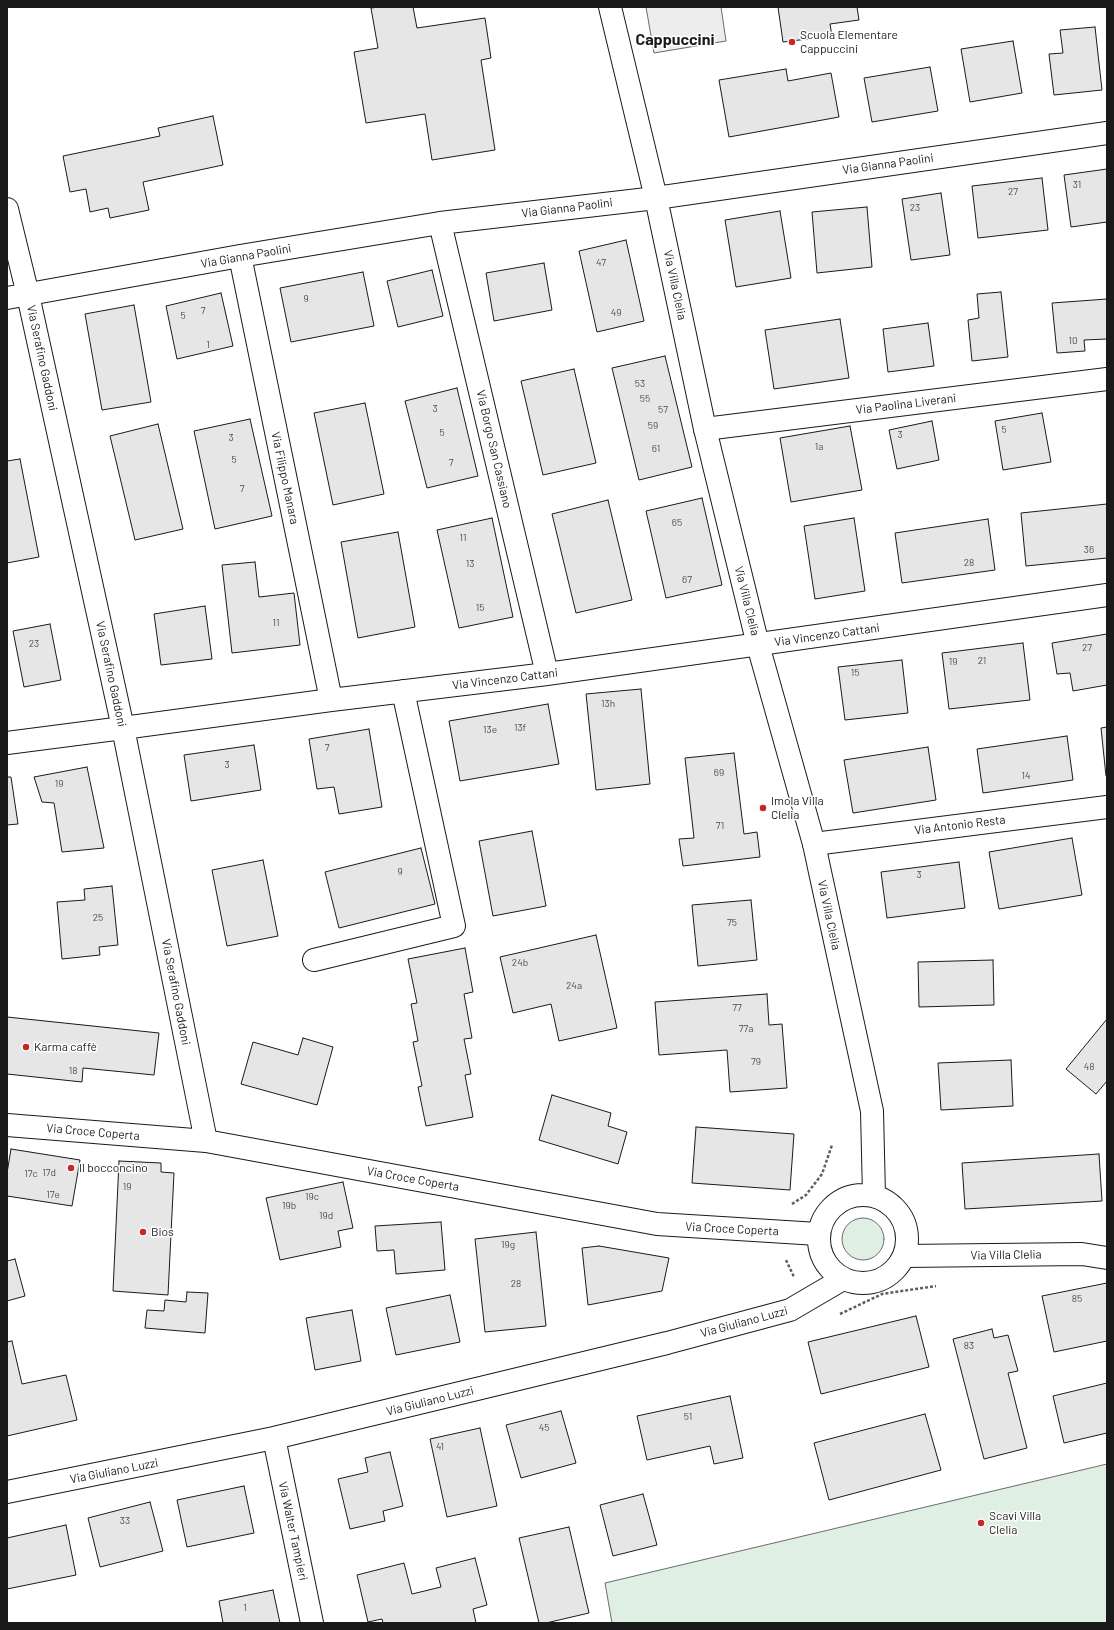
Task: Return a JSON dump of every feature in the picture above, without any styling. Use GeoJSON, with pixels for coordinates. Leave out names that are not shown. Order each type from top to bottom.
{"type":"FeatureCollection","features":[{"type":"Feature","properties":{"kind":"street","name":"Via Villa Clelia"},"geometry":{"type":"LineString","coordinates":[[610,7],[656,198],[705,429],[758,645],[814,844],[872,1111],[874,1196]]}},
{"type":"Feature","properties":{"kind":"street","name":"Via Gianna Paolini"},"geometry":{"type":"LineString","coordinates":[[7,298],[240,256],[440,223],[656,198],[1107,133]]}},
{"type":"Feature","properties":{"kind":"street","name":"Via Serafino Gaddoni"},"geometry":{"type":"LineString","coordinates":[[7,209],[28,295],[123,728],[206,1141]]}},
{"type":"Feature","properties":{"kind":"street","name":"Via Borgo San Cassiano"},"geometry":{"type":"LineString","coordinates":[[440,223],[547,674]]}},
{"type":"Feature","properties":{"kind":"street","name":"Via Filippo Manara"},"geometry":{"type":"LineString","coordinates":[[240,256],[331,700]]}},
{"type":"Feature","properties":{"kind":"street","name":"Via Paolina Liverani"},"geometry":{"type":"LineString","coordinates":[[705,429],[1107,379]]}},
{"type":"Feature","properties":{"kind":"street","name":"Via Vincenzo Cattani"},"geometry":{"type":"LineString","coordinates":[[7,742],[547,674],[1107,595]]}},
{"type":"Feature","properties":{"kind":"street"},"geometry":{"type":"LineString","coordinates":[[314,960],[454,926],[403,691]]}},
{"type":"Feature","properties":{"kind":"street","name":"Via Antonio Resta"},"geometry":{"type":"LineString","coordinates":[[814,844],[1107,807]]}},
{"type":"Feature","properties":{"kind":"street","name":"Via Croce Coperta"},"geometry":{"type":"LineString","coordinates":[[7,1125],[206,1141],[658,1224],[818,1234]]}},
{"type":"Feature","properties":{"kind":"street"},"geometry":{"type":"LineString","coordinates":[[859,1194],[874,1196],[888,1202],[899,1213],[906,1226],[907,1241],[904,1256],[897,1268],[885,1278],[871,1283],[857,1283],[843,1279],[832,1271],[824,1261],[819,1248],[818,1234],[822,1220],[831,1207],[844,1198],[859,1194]]}},
{"type":"Feature","properties":{"kind":"street","name":"Via Villa Clelia"},"geometry":{"type":"LineString","coordinates":[[904,1256],[1082,1254],[1107,1258]]}},
{"type":"Feature","properties":{"kind":"street","name":"Via Giuliano Luzzi"},"geometry":{"type":"LineString","coordinates":[[7,1492],[274,1438],[668,1343],[790,1310],[843,1279]]}},
{"type":"Feature","properties":{"kind":"street","name":"Via Walter Tampieri"},"geometry":{"type":"LineString","coordinates":[[274,1438],[312,1623]]}},
{"type":"Feature","properties":{"kind":"green space"},"geometry":{"type":"Polygon","coordinates":[[[859,1218],[867,1218],[878,1224],[884,1235],[884,1243],[878,1254],[867,1260],[859,1260],[848,1254],[842,1243],[842,1235],[848,1224],[859,1218]]]}},
{"type":"Feature","properties":{"kind":"green space","name":"Scavi Villa Clelia"},"geometry":{"type":"Polygon","coordinates":[[[1107,1464],[1107,1623],[612,1623],[605,1583],[1107,1464]]]}},
{"type":"Feature","properties":{"kind":"shaded area"},"geometry":{"type":"Polygon","coordinates":[[[646,7],[721,7],[726,41],[654,53],[646,7]]]}},
{"type":"Feature","properties":{"kind":"building"},"geometry":{"type":"Polygon","coordinates":[[[413,7],[417,28],[485,18],[491,58],[481,60],[495,150],[432,160],[425,114],[366,123],[354,52],[378,48],[371,8],[413,7]]]}},
{"type":"Feature","properties":{"kind":"building"},"geometry":{"type":"Polygon","coordinates":[[[778,7],[857,7],[859,20],[830,24],[832,36],[783,42],[778,7]]]}},
{"type":"Feature","properties":{"kind":"building"},"geometry":{"type":"Polygon","coordinates":[[[1095,27],[1102,90],[1054,95],[1049,54],[1063,53],[1060,30],[1095,27]]]}},
{"type":"Feature","properties":{"kind":"building"},"geometry":{"type":"Polygon","coordinates":[[[1013,41],[1022,93],[970,102],[961,49],[1013,41]]]}},
{"type":"Feature","properties":{"kind":"building"},"geometry":{"type":"Polygon","coordinates":[[[930,67],[938,111],[872,122],[864,78],[930,67]]]}},
{"type":"Feature","properties":{"kind":"building"},"geometry":{"type":"Polygon","coordinates":[[[786,69],[788,81],[831,73],[839,117],[729,137],[719,80],[786,69]]]}},
{"type":"Feature","properties":{"kind":"building"},"geometry":{"type":"Polygon","coordinates":[[[213,116],[223,165],[143,182],[149,210],[110,218],[108,208],[90,212],[86,189],[70,192],[63,156],[160,136],[158,128],[213,116]]]}},
{"type":"Feature","properties":{"kind":"building"},"geometry":{"type":"Polygon","coordinates":[[[1107,169],[1107,222],[1071,227],[1064,175],[1107,169]]]}},
{"type":"Feature","properties":{"kind":"building"},"geometry":{"type":"Polygon","coordinates":[[[1042,178],[1048,230],[978,238],[972,186],[1042,178]]]}},
{"type":"Feature","properties":{"kind":"building"},"geometry":{"type":"Polygon","coordinates":[[[941,193],[950,255],[911,260],[902,199],[941,193]]]}},
{"type":"Feature","properties":{"kind":"building"},"geometry":{"type":"Polygon","coordinates":[[[867,207],[872,267],[817,273],[812,212],[867,207]]]}},
{"type":"Feature","properties":{"kind":"building"},"geometry":{"type":"Polygon","coordinates":[[[780,211],[791,278],[736,287],[725,220],[780,211]]]}},
{"type":"Feature","properties":{"kind":"building"},"geometry":{"type":"Polygon","coordinates":[[[626,240],[644,321],[597,332],[579,251],[626,240]]]}},
{"type":"Feature","properties":{"kind":"building"},"geometry":{"type":"Polygon","coordinates":[[[544,263],[552,310],[494,321],[486,273],[544,263]]]}},
{"type":"Feature","properties":{"kind":"building"},"geometry":{"type":"Polygon","coordinates":[[[432,270],[443,316],[398,327],[387,281],[432,270]]]}},
{"type":"Feature","properties":{"kind":"building"},"geometry":{"type":"Polygon","coordinates":[[[363,272],[374,326],[291,342],[280,288],[363,272]]]}},
{"type":"Feature","properties":{"kind":"building"},"geometry":{"type":"Polygon","coordinates":[[[1001,292],[1008,357],[972,361],[968,320],[979,318],[977,294],[1001,292]]]}},
{"type":"Feature","properties":{"kind":"building"},"geometry":{"type":"Polygon","coordinates":[[[221,293],[233,346],[177,359],[166,306],[221,293]]]}},
{"type":"Feature","properties":{"kind":"building"},"geometry":{"type":"Polygon","coordinates":[[[1107,299],[1107,339],[1084,340],[1085,351],[1057,353],[1052,303],[1107,299]]]}},
{"type":"Feature","properties":{"kind":"building"},"geometry":{"type":"Polygon","coordinates":[[[134,305],[151,402],[102,410],[85,314],[134,305]]]}},
{"type":"Feature","properties":{"kind":"building"},"geometry":{"type":"Polygon","coordinates":[[[840,319],[849,378],[774,389],[765,330],[840,319]]]}},
{"type":"Feature","properties":{"kind":"building"},"geometry":{"type":"Polygon","coordinates":[[[928,323],[934,366],[888,372],[883,329],[928,323]]]}},
{"type":"Feature","properties":{"kind":"building"},"geometry":{"type":"Polygon","coordinates":[[[665,356],[692,467],[639,480],[612,368],[665,356]]]}},
{"type":"Feature","properties":{"kind":"building"},"geometry":{"type":"Polygon","coordinates":[[[574,369],[596,463],[543,475],[521,381],[574,369]]]}},
{"type":"Feature","properties":{"kind":"building"},"geometry":{"type":"Polygon","coordinates":[[[457,388],[478,476],[427,488],[405,401],[457,388]]]}},
{"type":"Feature","properties":{"kind":"building"},"geometry":{"type":"Polygon","coordinates":[[[365,403],[384,494],[333,505],[314,413],[365,403]]]}},
{"type":"Feature","properties":{"kind":"building"},"geometry":{"type":"Polygon","coordinates":[[[1042,413],[1051,462],[1003,470],[995,421],[1042,413]]]}},
{"type":"Feature","properties":{"kind":"building"},"geometry":{"type":"Polygon","coordinates":[[[250,419],[272,516],[215,529],[194,431],[250,419]]]}},
{"type":"Feature","properties":{"kind":"building"},"geometry":{"type":"Polygon","coordinates":[[[932,421],[939,460],[897,469],[889,430],[932,421]]]}},
{"type":"Feature","properties":{"kind":"building"},"geometry":{"type":"Polygon","coordinates":[[[158,424],[183,529],[135,540],[110,436],[158,424]]]}},
{"type":"Feature","properties":{"kind":"building"},"geometry":{"type":"Polygon","coordinates":[[[850,426],[862,490],[791,502],[780,438],[850,426]]]}},
{"type":"Feature","properties":{"kind":"building"},"geometry":{"type":"Polygon","coordinates":[[[20,459],[39,557],[7,563],[7,461],[20,459]]]}},
{"type":"Feature","properties":{"kind":"building"},"geometry":{"type":"Polygon","coordinates":[[[702,498],[722,585],[666,598],[646,511],[702,498]]]}},
{"type":"Feature","properties":{"kind":"building"},"geometry":{"type":"Polygon","coordinates":[[[608,500],[632,600],[576,613],[552,514],[608,500]]]}},
{"type":"Feature","properties":{"kind":"building"},"geometry":{"type":"Polygon","coordinates":[[[1107,504],[1107,558],[1026,566],[1021,513],[1107,504]]]}},
{"type":"Feature","properties":{"kind":"building"},"geometry":{"type":"Polygon","coordinates":[[[492,518],[513,617],[459,628],[437,530],[492,518]]]}},
{"type":"Feature","properties":{"kind":"building"},"geometry":{"type":"Polygon","coordinates":[[[854,518],[865,591],[815,599],[804,526],[854,518]]]}},
{"type":"Feature","properties":{"kind":"building"},"geometry":{"type":"Polygon","coordinates":[[[988,519],[995,570],[902,583],[895,533],[988,519]]]}},
{"type":"Feature","properties":{"kind":"building"},"geometry":{"type":"Polygon","coordinates":[[[398,532],[415,627],[358,638],[341,542],[398,532]]]}},
{"type":"Feature","properties":{"kind":"building"},"geometry":{"type":"Polygon","coordinates":[[[255,562],[259,597],[294,593],[300,645],[232,653],[222,565],[255,562]]]}},
{"type":"Feature","properties":{"kind":"building"},"geometry":{"type":"Polygon","coordinates":[[[205,606],[212,659],[161,665],[154,614],[205,606]]]}},
{"type":"Feature","properties":{"kind":"building"},"geometry":{"type":"Polygon","coordinates":[[[50,624],[61,680],[24,687],[13,631],[50,624]]]}},
{"type":"Feature","properties":{"kind":"building"},"geometry":{"type":"Polygon","coordinates":[[[1107,634],[1107,685],[1073,691],[1070,673],[1057,674],[1052,643],[1107,634]]]}},
{"type":"Feature","properties":{"kind":"building"},"geometry":{"type":"Polygon","coordinates":[[[1023,643],[1030,700],[949,709],[942,653],[1023,643]]]}},
{"type":"Feature","properties":{"kind":"building"},"geometry":{"type":"Polygon","coordinates":[[[902,660],[908,713],[845,720],[838,667],[902,660]]]}},
{"type":"Feature","properties":{"kind":"building"},"geometry":{"type":"Polygon","coordinates":[[[641,689],[650,784],[596,790],[586,694],[641,689]]]}},
{"type":"Feature","properties":{"kind":"building"},"geometry":{"type":"Polygon","coordinates":[[[548,704],[559,764],[460,781],[449,721],[548,704]]]}},
{"type":"Feature","properties":{"kind":"building"},"geometry":{"type":"Polygon","coordinates":[[[1107,727],[1107,776],[1106,776],[1101,728],[1107,727]]]}},
{"type":"Feature","properties":{"kind":"building"},"geometry":{"type":"Polygon","coordinates":[[[369,729],[382,807],[339,814],[334,787],[317,789],[309,739],[369,729]]]}},
{"type":"Feature","properties":{"kind":"building"},"geometry":{"type":"Polygon","coordinates":[[[1067,736],[1073,780],[983,793],[977,749],[1067,736]]]}},
{"type":"Feature","properties":{"kind":"building"},"geometry":{"type":"Polygon","coordinates":[[[254,745],[261,790],[191,801],[184,755],[254,745]]]}},
{"type":"Feature","properties":{"kind":"building"},"geometry":{"type":"Polygon","coordinates":[[[928,747],[936,800],[853,813],[844,760],[928,747]]]}},
{"type":"Feature","properties":{"kind":"building"},"geometry":{"type":"Polygon","coordinates":[[[734,753],[744,834],[757,832],[760,857],[683,866],[679,839],[694,838],[685,758],[734,753]]]}},
{"type":"Feature","properties":{"kind":"building"},"geometry":{"type":"Polygon","coordinates":[[[87,767],[104,848],[62,852],[54,803],[42,802],[34,777],[87,767]]]}},
{"type":"Feature","properties":{"kind":"building"},"geometry":{"type":"Polygon","coordinates":[[[7,777],[11,777],[18,824],[7,825],[7,777]]]}},
{"type":"Feature","properties":{"kind":"building"},"geometry":{"type":"Polygon","coordinates":[[[532,831],[546,906],[493,916],[479,841],[532,831]]]}},
{"type":"Feature","properties":{"kind":"building"},"geometry":{"type":"Polygon","coordinates":[[[1072,838],[1082,895],[999,909],[989,852],[1072,838]]]}},
{"type":"Feature","properties":{"kind":"building"},"geometry":{"type":"Polygon","coordinates":[[[421,848],[435,904],[339,928],[325,872],[421,848]]]}},
{"type":"Feature","properties":{"kind":"building"},"geometry":{"type":"Polygon","coordinates":[[[263,860],[278,936],[227,946],[212,870],[263,860]]]}},
{"type":"Feature","properties":{"kind":"building"},"geometry":{"type":"Polygon","coordinates":[[[959,862],[965,908],[887,918],[881,872],[959,862]]]}},
{"type":"Feature","properties":{"kind":"building"},"geometry":{"type":"Polygon","coordinates":[[[112,886],[118,945],[99,947],[100,955],[62,959],[57,902],[85,900],[84,889],[112,886]]]}},
{"type":"Feature","properties":{"kind":"building"},"geometry":{"type":"Polygon","coordinates":[[[751,900],[757,960],[698,966],[692,905],[751,900]]]}},
{"type":"Feature","properties":{"kind":"building"},"geometry":{"type":"Polygon","coordinates":[[[596,935],[617,1028],[559,1041],[551,1004],[513,1013],[500,957],[596,935]]]}},
{"type":"Feature","properties":{"kind":"building"},"geometry":{"type":"Polygon","coordinates":[[[465,948],[473,992],[464,994],[472,1038],[464,1039],[471,1074],[465,1075],[473,1117],[426,1126],[418,1087],[422,1086],[413,1042],[418,1041],[411,1004],[417,1003],[408,959],[465,948]]]}},
{"type":"Feature","properties":{"kind":"building"},"geometry":{"type":"Polygon","coordinates":[[[993,960],[994,1005],[919,1007],[918,962],[993,960]]]}},
{"type":"Feature","properties":{"kind":"building"},"geometry":{"type":"Polygon","coordinates":[[[767,994],[769,1025],[782,1024],[787,1088],[730,1092],[727,1050],[659,1055],[655,1002],[767,994]]]}},
{"type":"Feature","properties":{"kind":"building"},"geometry":{"type":"Polygon","coordinates":[[[7,1017],[159,1033],[154,1075],[83,1068],[82,1082],[7,1074],[7,1017]]]}},
{"type":"Feature","properties":{"kind":"building"},"geometry":{"type":"Polygon","coordinates":[[[1107,1019],[1107,1081],[1096,1094],[1066,1069],[1107,1019]]]}},
{"type":"Feature","properties":{"kind":"building"},"geometry":{"type":"Polygon","coordinates":[[[303,1038],[333,1047],[317,1105],[241,1084],[253,1042],[298,1055],[303,1038]]]}},
{"type":"Feature","properties":{"kind":"building"},"geometry":{"type":"Polygon","coordinates":[[[1011,1060],[1013,1106],[941,1110],[938,1063],[1011,1060]]]}},
{"type":"Feature","properties":{"kind":"building"},"geometry":{"type":"Polygon","coordinates":[[[552,1095],[611,1113],[608,1126],[627,1132],[618,1164],[539,1140],[552,1095]]]}},
{"type":"Feature","properties":{"kind":"building"},"geometry":{"type":"Polygon","coordinates":[[[696,1127],[794,1134],[790,1190],[692,1183],[696,1127]]]}},
{"type":"Feature","properties":{"kind":"building"},"geometry":{"type":"Polygon","coordinates":[[[11,1149],[80,1160],[72,1206],[7,1196],[7,1173],[11,1149]]]}},
{"type":"Feature","properties":{"kind":"building"},"geometry":{"type":"Polygon","coordinates":[[[1099,1154],[1102,1201],[965,1209],[962,1163],[1099,1154]]]}},
{"type":"Feature","properties":{"kind":"building","name":"Bios"},"geometry":{"type":"Polygon","coordinates":[[[119,1161],[161,1163],[161,1172],[174,1173],[168,1295],[113,1291],[119,1161]]]}},
{"type":"Feature","properties":{"kind":"building"},"geometry":{"type":"Polygon","coordinates":[[[343,1182],[353,1228],[338,1231],[341,1247],[280,1260],[266,1198],[343,1182]]]}},
{"type":"Feature","properties":{"kind":"building"},"geometry":{"type":"Polygon","coordinates":[[[441,1222],[445,1270],[396,1274],[394,1250],[377,1251],[375,1226],[441,1222]]]}},
{"type":"Feature","properties":{"kind":"building"},"geometry":{"type":"Polygon","coordinates":[[[536,1232],[546,1326],[485,1332],[475,1239],[536,1232]]]}},
{"type":"Feature","properties":{"kind":"building"},"geometry":{"type":"Polygon","coordinates":[[[599,1246],[669,1258],[662,1291],[588,1305],[582,1248],[599,1246]]]}},
{"type":"Feature","properties":{"kind":"building"},"geometry":{"type":"Polygon","coordinates":[[[15,1259],[25,1296],[7,1301],[7,1261],[15,1259]]]}},
{"type":"Feature","properties":{"kind":"building"},"geometry":{"type":"Polygon","coordinates":[[[1107,1283],[1107,1341],[1054,1352],[1042,1296],[1107,1283]]]}},
{"type":"Feature","properties":{"kind":"building"},"geometry":{"type":"Polygon","coordinates":[[[187,1292],[208,1293],[205,1333],[145,1328],[147,1310],[164,1311],[165,1300],[186,1302],[187,1292]]]}},
{"type":"Feature","properties":{"kind":"building"},"geometry":{"type":"Polygon","coordinates":[[[450,1295],[460,1342],[396,1355],[386,1308],[450,1295]]]}},
{"type":"Feature","properties":{"kind":"building"},"geometry":{"type":"Polygon","coordinates":[[[352,1310],[361,1361],[315,1370],[306,1318],[352,1310]]]}},
{"type":"Feature","properties":{"kind":"building"},"geometry":{"type":"Polygon","coordinates":[[[916,1316],[929,1367],[821,1394],[808,1342],[916,1316]]]}},
{"type":"Feature","properties":{"kind":"building"},"geometry":{"type":"Polygon","coordinates":[[[992,1329],[994,1338],[1008,1335],[1018,1371],[1008,1373],[1027,1448],[984,1459],[953,1339],[992,1329]]]}},
{"type":"Feature","properties":{"kind":"building"},"geometry":{"type":"Polygon","coordinates":[[[12,1341],[22,1384],[66,1375],[77,1420],[7,1436],[7,1342],[12,1341]]]}},
{"type":"Feature","properties":{"kind":"building"},"geometry":{"type":"Polygon","coordinates":[[[1107,1383],[1107,1433],[1064,1443],[1053,1396],[1107,1383]]]}},
{"type":"Feature","properties":{"kind":"building"},"geometry":{"type":"Polygon","coordinates":[[[730,1396],[743,1458],[714,1464],[710,1446],[647,1460],[637,1416],[730,1396]]]}},
{"type":"Feature","properties":{"kind":"building"},"geometry":{"type":"Polygon","coordinates":[[[561,1411],[576,1463],[521,1478],[506,1425],[561,1411]]]}},
{"type":"Feature","properties":{"kind":"building"},"geometry":{"type":"Polygon","coordinates":[[[925,1414],[941,1470],[829,1500],[814,1443],[925,1414]]]}},
{"type":"Feature","properties":{"kind":"building"},"geometry":{"type":"Polygon","coordinates":[[[480,1428],[497,1506],[447,1517],[430,1439],[480,1428]]]}},
{"type":"Feature","properties":{"kind":"building"},"geometry":{"type":"Polygon","coordinates":[[[390,1452],[403,1506],[383,1511],[385,1521],[350,1529],[338,1479],[368,1472],[365,1458],[390,1452]]]}},
{"type":"Feature","properties":{"kind":"building"},"geometry":{"type":"Polygon","coordinates":[[[244,1486],[254,1533],[187,1547],[177,1500],[244,1486]]]}},
{"type":"Feature","properties":{"kind":"building"},"geometry":{"type":"Polygon","coordinates":[[[643,1494],[657,1545],[613,1556],[600,1505],[643,1494]]]}},
{"type":"Feature","properties":{"kind":"building"},"geometry":{"type":"Polygon","coordinates":[[[150,1502],[163,1551],[100,1567],[88,1518],[150,1502]]]}},
{"type":"Feature","properties":{"kind":"building"},"geometry":{"type":"Polygon","coordinates":[[[66,1525],[76,1575],[7,1589],[7,1538],[66,1525]]]}},
{"type":"Feature","properties":{"kind":"building"},"geometry":{"type":"Polygon","coordinates":[[[569,1527],[589,1613],[546,1623],[539,1623],[519,1538],[569,1527]]]}},
{"type":"Feature","properties":{"kind":"building"},"geometry":{"type":"Polygon","coordinates":[[[475,1558],[487,1605],[473,1609],[476,1623],[383,1623],[382,1619],[368,1622],[357,1575],[404,1563],[412,1594],[441,1587],[436,1568],[475,1558]]]}},
{"type":"Feature","properties":{"kind":"building"},"geometry":{"type":"Polygon","coordinates":[[[273,1590],[280,1623],[223,1623],[219,1601],[273,1590]]]}},
{"type":"Feature","properties":{"kind":"place","name":"Scuola Elementare Cappuccini"},"geometry":{"type":"Point","coordinates":[792,42]}},
{"type":"Feature","properties":{"kind":"place","name":"Imola Villa Clelia"},"geometry":{"type":"Point","coordinates":[763,808]}},
{"type":"Feature","properties":{"kind":"place","name":"Karma caffè"},"geometry":{"type":"Point","coordinates":[26,1047]}},
{"type":"Feature","properties":{"kind":"place","name":"Il bocconcino"},"geometry":{"type":"Point","coordinates":[71,1168]}},
{"type":"Feature","properties":{"kind":"place","name":"Bios"},"geometry":{"type":"Point","coordinates":[143,1232]}},
{"type":"Feature","properties":{"kind":"place","name":"Scavi Villa Clelia"},"geometry":{"type":"Point","coordinates":[981,1523]}},
{"type":"Feature","properties":{"kind":"district","name":"Cappuccini"},"geometry":{"type":"Point","coordinates":[675,40]}}]}
